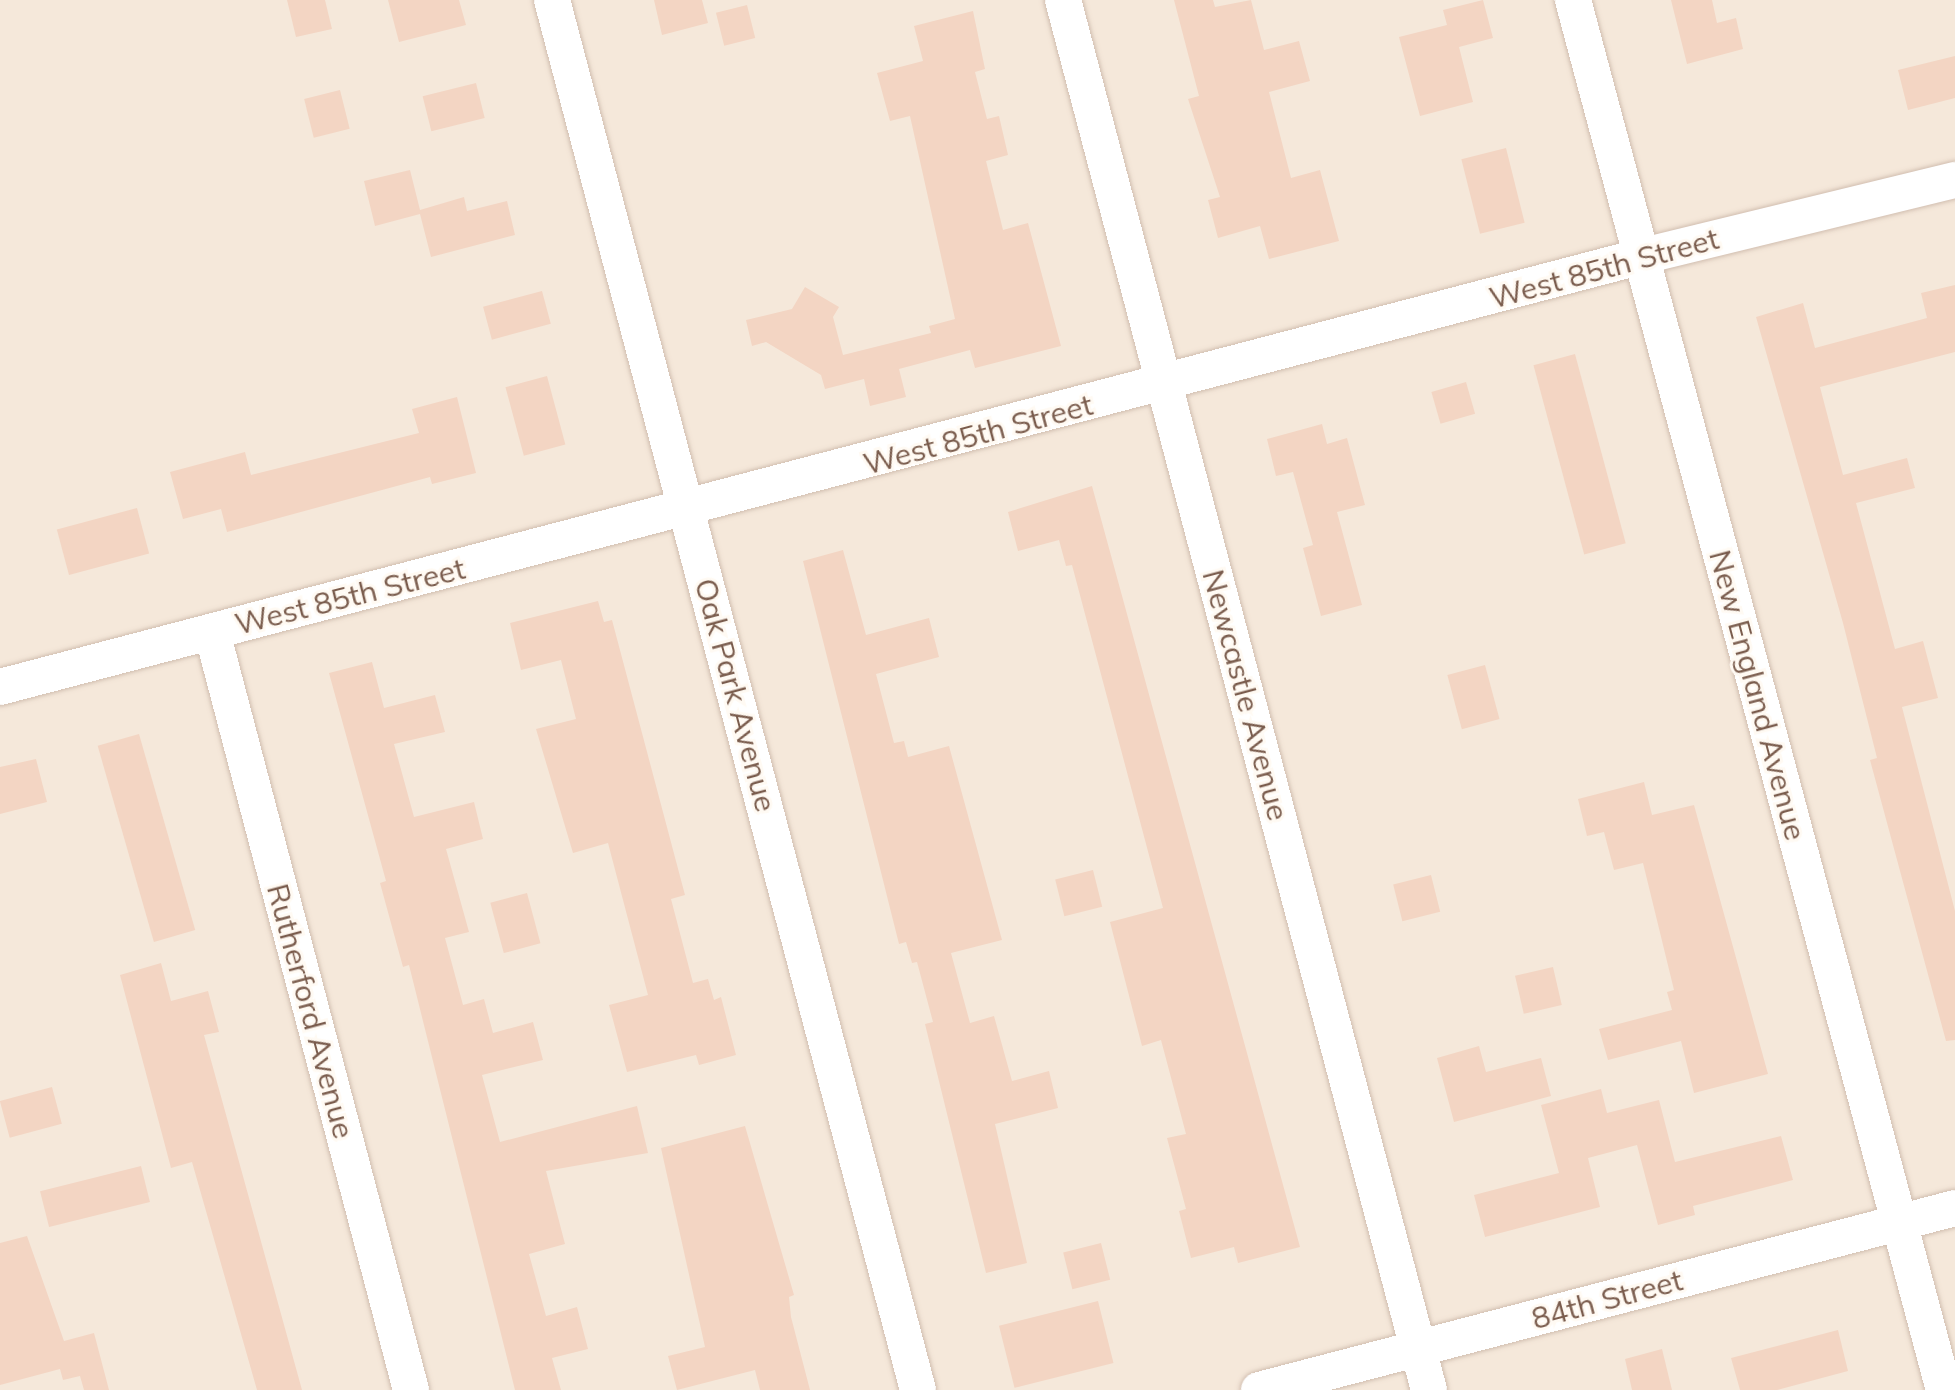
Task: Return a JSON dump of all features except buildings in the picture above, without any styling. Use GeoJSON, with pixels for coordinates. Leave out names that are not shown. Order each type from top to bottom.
{"type":"FeatureCollection","features":[{"type":"Feature","properties":{"kind":"street","name":"Oak Park Avenue"},"geometry":{"type":"LineString","coordinates":[[552,0],[918,1390]]}},
{"type":"Feature","properties":{"kind":"street","name":"Newcastle Avenue"},"geometry":{"type":"LineString","coordinates":[[1063,0],[1429,1390]]}},
{"type":"Feature","properties":{"kind":"street","name":"New England Avenue"},"geometry":{"type":"LineString","coordinates":[[1573,0],[1639,257],[1944,1390]]}},
{"type":"Feature","properties":{"kind":"street","name":"West 85th Street"},"geometry":{"type":"LineString","coordinates":[[0,687],[1164,385],[1639,257],[1955,180]]}},
{"type":"Feature","properties":{"kind":"street","name":"Rutherford Avenue"},"geometry":{"type":"LineString","coordinates":[[212,632],[411,1390]]}},
{"type":"Feature","properties":{"kind":"street","name":"84th Street"},"geometry":{"type":"LineString","coordinates":[[1259,1390],[1955,1208]]}},
{"type":"Feature","properties":{"kind":"shaded area"},"geometry":{"type":"Polygon","coordinates":[[[0,0],[1955,0],[1955,1390],[0,1390],[0,0]]]}}]}
